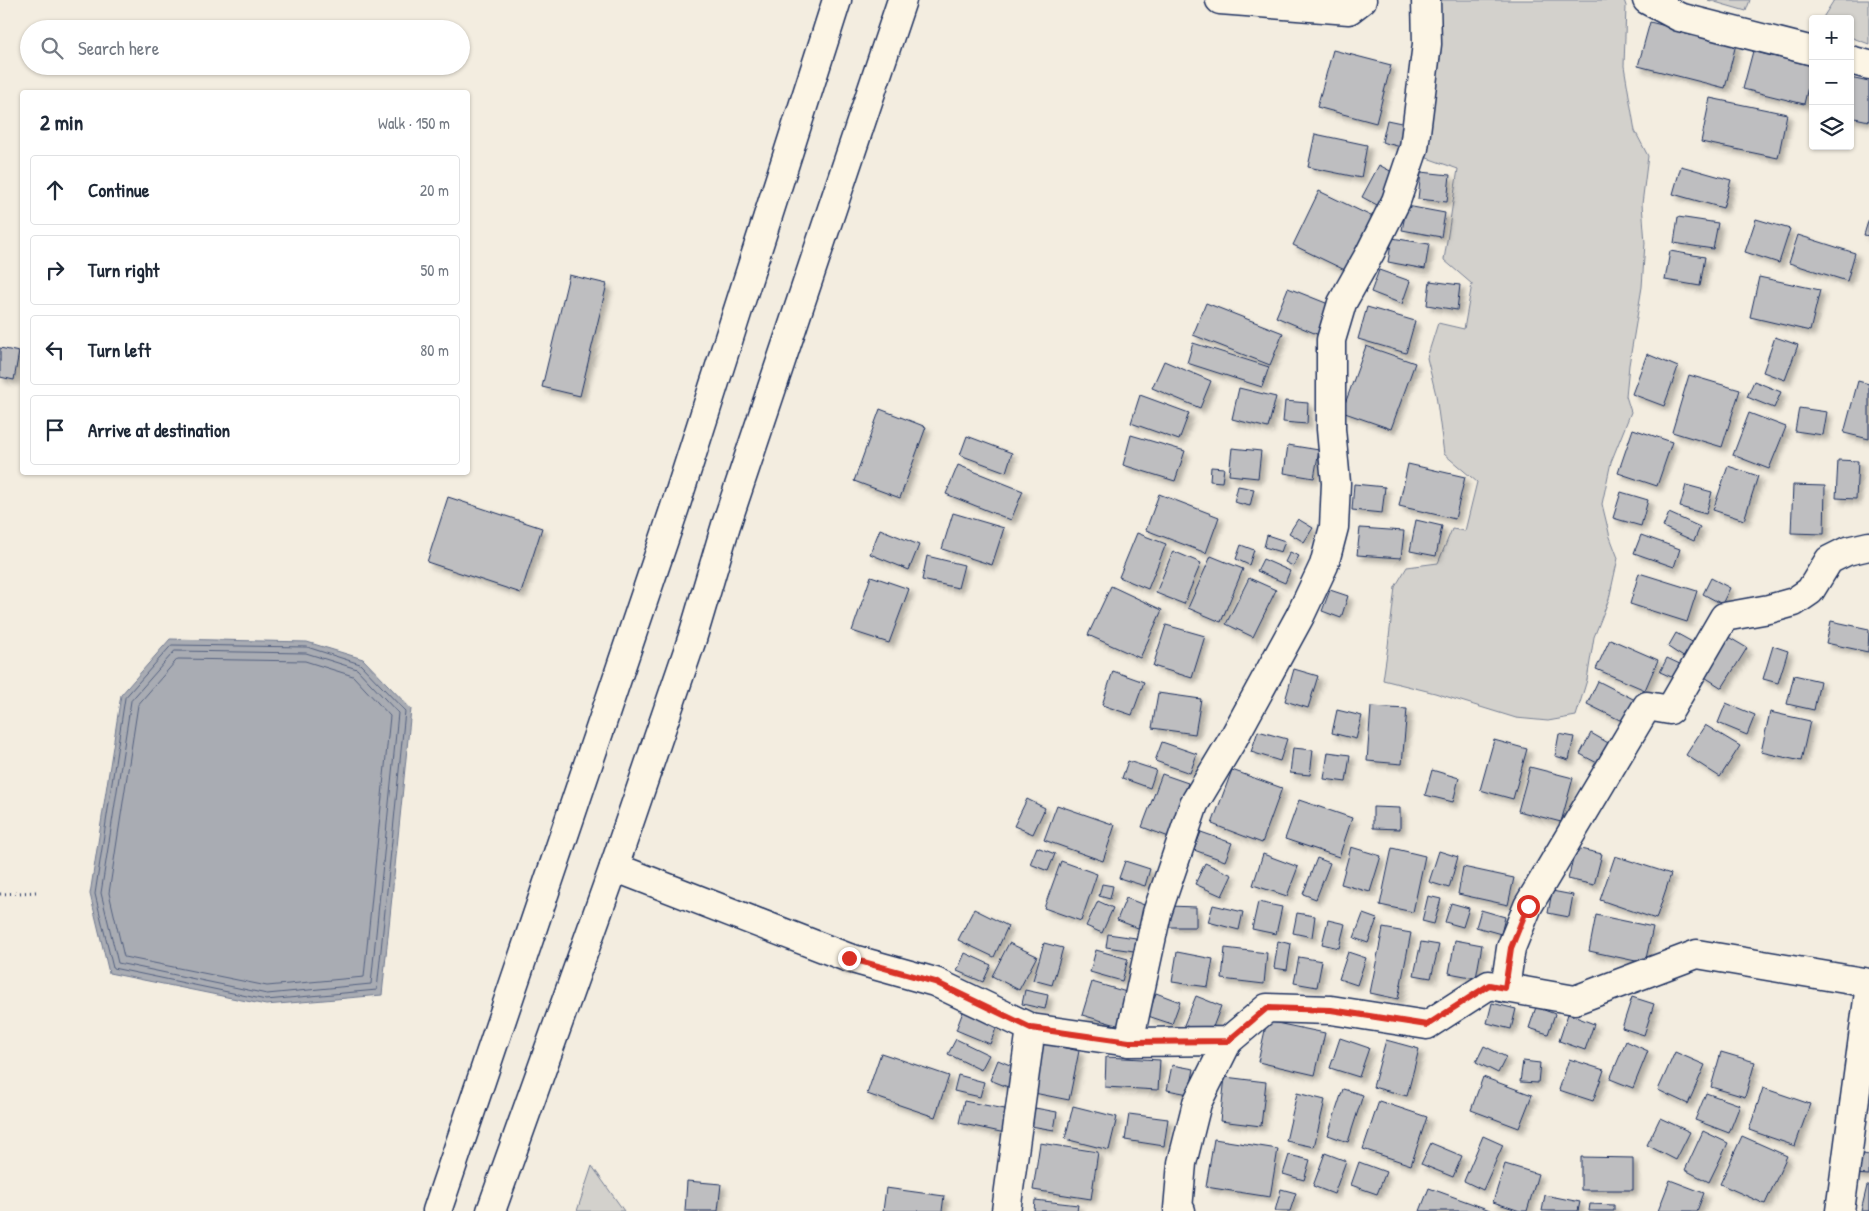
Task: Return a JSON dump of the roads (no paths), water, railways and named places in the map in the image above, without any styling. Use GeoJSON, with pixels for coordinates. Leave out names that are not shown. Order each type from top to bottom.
{"type":"FeatureCollection","features":[{"type":"Feature","properties":{"kind":"main road"},"geometry":{"type":"LineString","coordinates":[[437,1211],[675,507],[838,0]]}},
{"type":"Feature","properties":{"kind":"main road"},"geometry":{"type":"LineString","coordinates":[[491,1211],[614,867],[692,639],[726,525],[902,0]]}},
{"type":"Feature","properties":{"kind":"main road"},"geometry":{"type":"LineString","coordinates":[[1220,0],[1349,10],[1362,0]]}},
{"type":"Feature","properties":{"kind":"main road"},"geometry":{"type":"LineString","coordinates":[[1129,1042],[1157,913],[1194,804],[1233,739],[1300,616],[1324,565],[1334,527],[1336,484],[1331,429],[1331,340],[1342,303],[1396,201],[1414,148],[1427,44],[1426,0]]}},
{"type":"Feature","properties":{"kind":"main road"},"geometry":{"type":"LineString","coordinates":[[1647,0],[1679,17],[1809,50]]}},
{"type":"Feature","properties":{"kind":"main road"},"geometry":{"type":"LineString","coordinates":[[1854,61],[1869,65]]}},
{"type":"Feature","properties":{"kind":"main road"},"geometry":{"type":"LineString","coordinates":[[1505,988],[1511,948],[1528,906],[1647,706],[1670,710],[1724,617],[1769,609],[1794,602],[1810,591],[1829,560],[1847,551],[1869,546]]}},
{"type":"Feature","properties":{"kind":"main road"},"geometry":{"type":"LineString","coordinates":[[614,867],[849,958],[935,982],[1031,1028],[1129,1042],[1228,1041]]}},
{"type":"Feature","properties":{"kind":"main road"},"geometry":{"type":"LineString","coordinates":[[1181,1211],[1178,1209],[1182,1163],[1198,1103],[1228,1041],[1267,1008],[1331,1010],[1427,1025],[1489,985],[1576,1000],[1697,954],[1869,983]]}},
{"type":"Feature","properties":{"kind":"main road"},"geometry":{"type":"LineString","coordinates":[[1840,1211],[1869,992]]}},
{"type":"Feature","properties":{"kind":"main road"},"geometry":{"type":"LineString","coordinates":[[1006,1211],[1031,1028]]}},
{"type":"Feature","properties":{"kind":"water"},"geometry":{"type":"Polygon","coordinates":[[[170,639],[307,642],[363,659],[411,709],[382,995],[266,1005],[109,973],[90,894],[121,695],[170,639]]]}}]}
